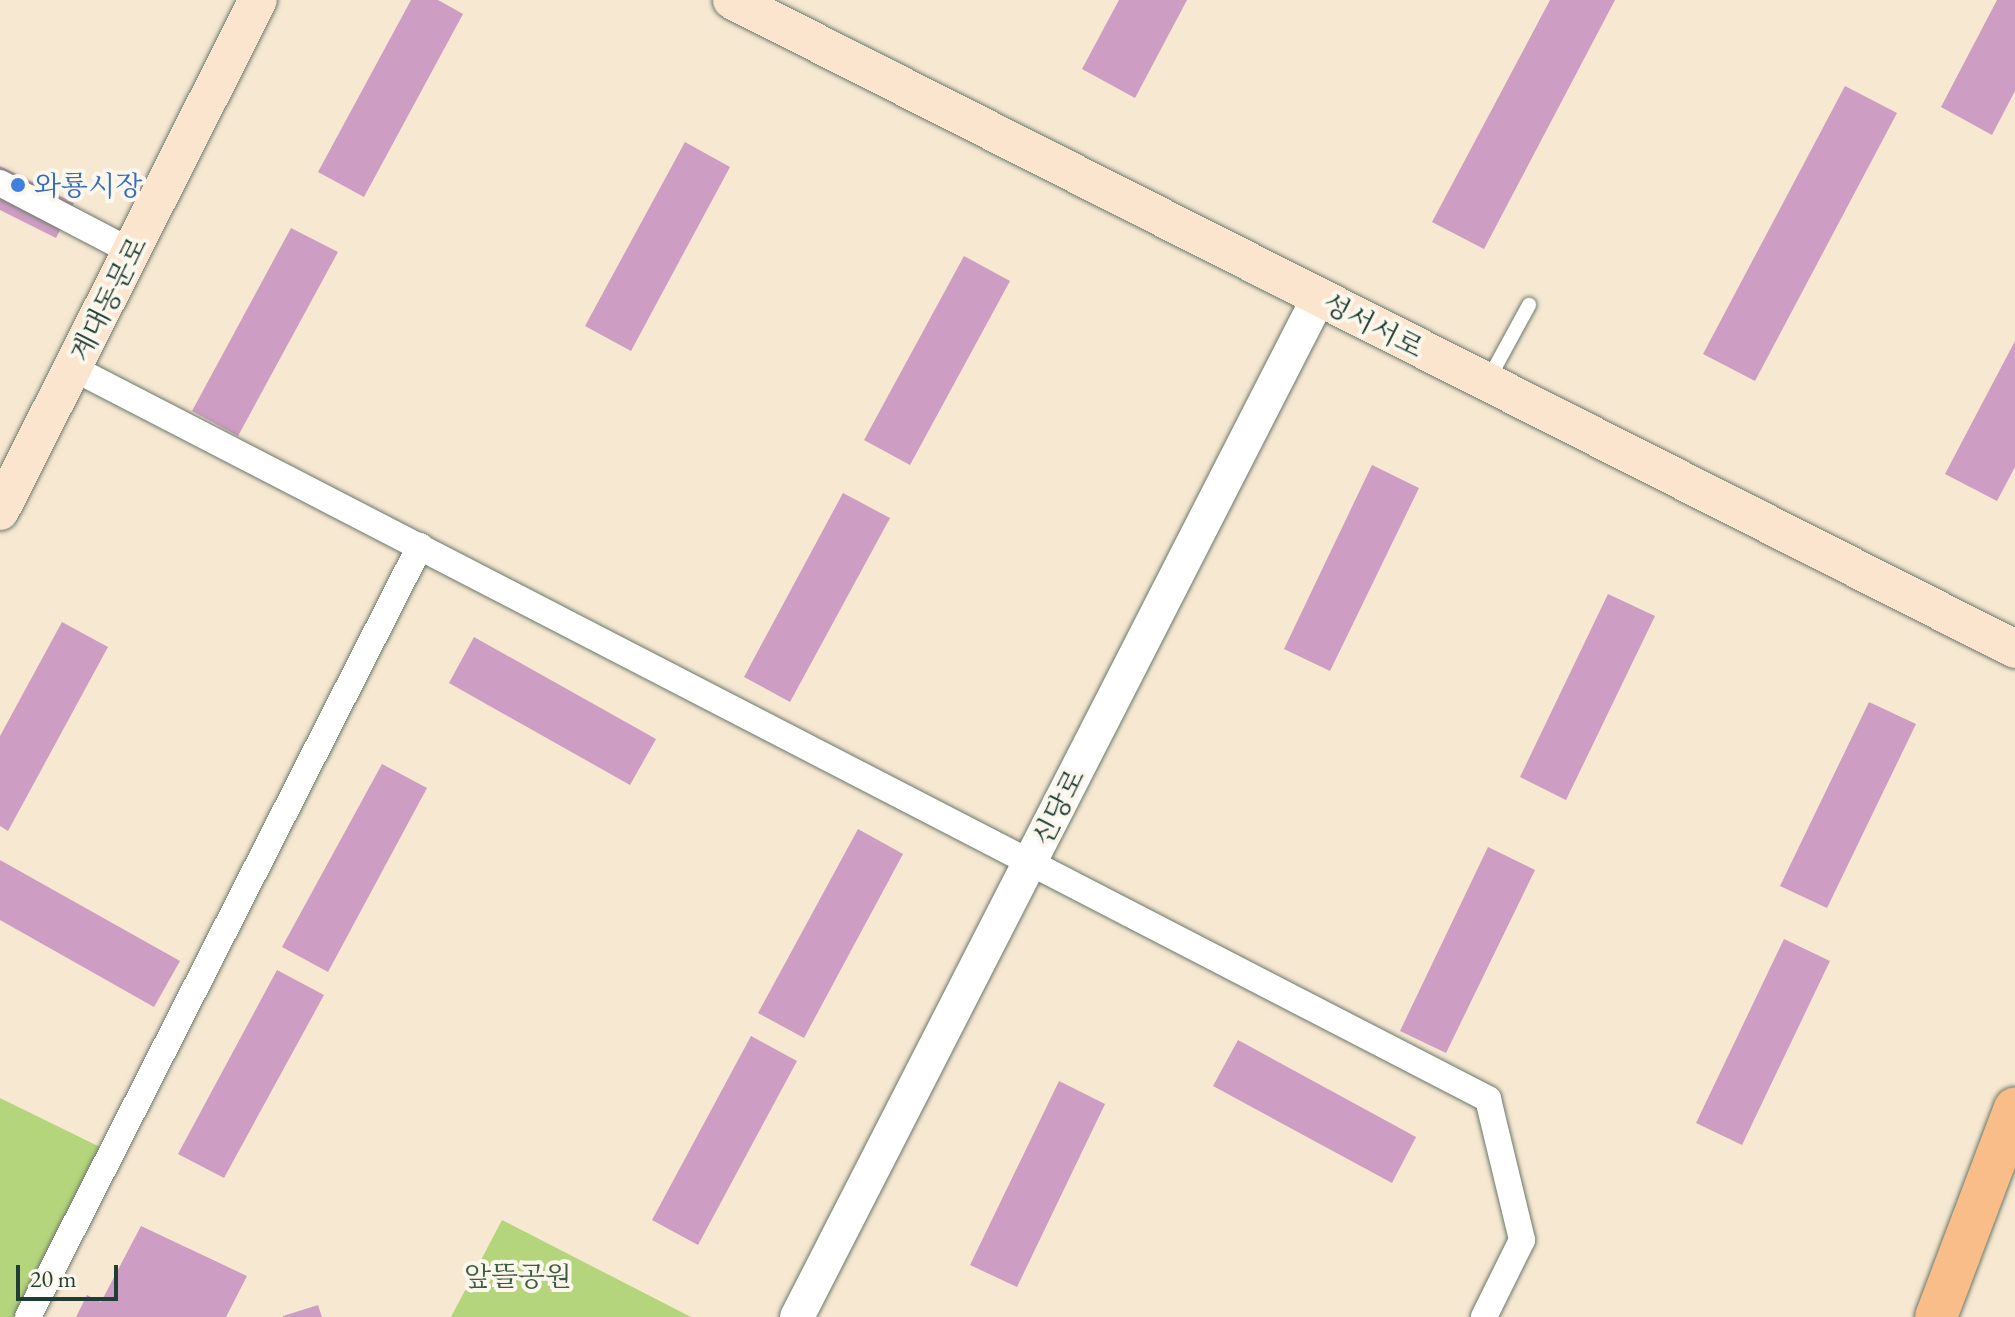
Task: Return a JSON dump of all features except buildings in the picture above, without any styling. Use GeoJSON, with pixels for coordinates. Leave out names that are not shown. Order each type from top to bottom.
{"type":"FeatureCollection","features":[{"type":"Feature","properties":{"kind":"main road","name":"계대동문로"},"geometry":{"type":"LineString","coordinates":[[0,511],[258,0]]}},
{"type":"Feature","properties":{"kind":"main road","name":"성서서로"},"geometry":{"type":"LineString","coordinates":[[732,0],[2015,649]]}},
{"type":"Feature","properties":{"kind":"main road"},"geometry":{"type":"LineString","coordinates":[[1936,1317],[2015,1108]]}},
{"type":"Feature","properties":{"kind":"street"},"geometry":{"type":"LineString","coordinates":[[0,183],[132,252]]}},
{"type":"Feature","properties":{"kind":"street","name":"신당로"},"geometry":{"type":"LineString","coordinates":[[797,1317],[1319,297]]}},
{"type":"Feature","properties":{"kind":"street"},"geometry":{"type":"LineString","coordinates":[[73,368],[1031,860],[1488,1099],[1522,1240],[1484,1317]]}},
{"type":"Feature","properties":{"kind":"street"},"geometry":{"type":"LineString","coordinates":[[28,1317],[420,546]]}},
{"type":"Feature","properties":{"kind":"lane"},"geometry":{"type":"LineString","coordinates":[[1487,382],[1529,305]]}},
{"type":"Feature","properties":{"kind":"green space"},"geometry":{"type":"Polygon","coordinates":[[[0,1098],[104,1149],[19,1317],[0,1317],[0,1098]]]}},
{"type":"Feature","properties":{"kind":"green space","name":"앞뜰공원"},"geometry":{"type":"Polygon","coordinates":[[[502,1220],[691,1317],[451,1317],[502,1220]]]}},
{"type":"Feature","properties":{"kind":"place","name":"와룡시장"},"geometry":{"type":"Point","coordinates":[18,185]}}]}
